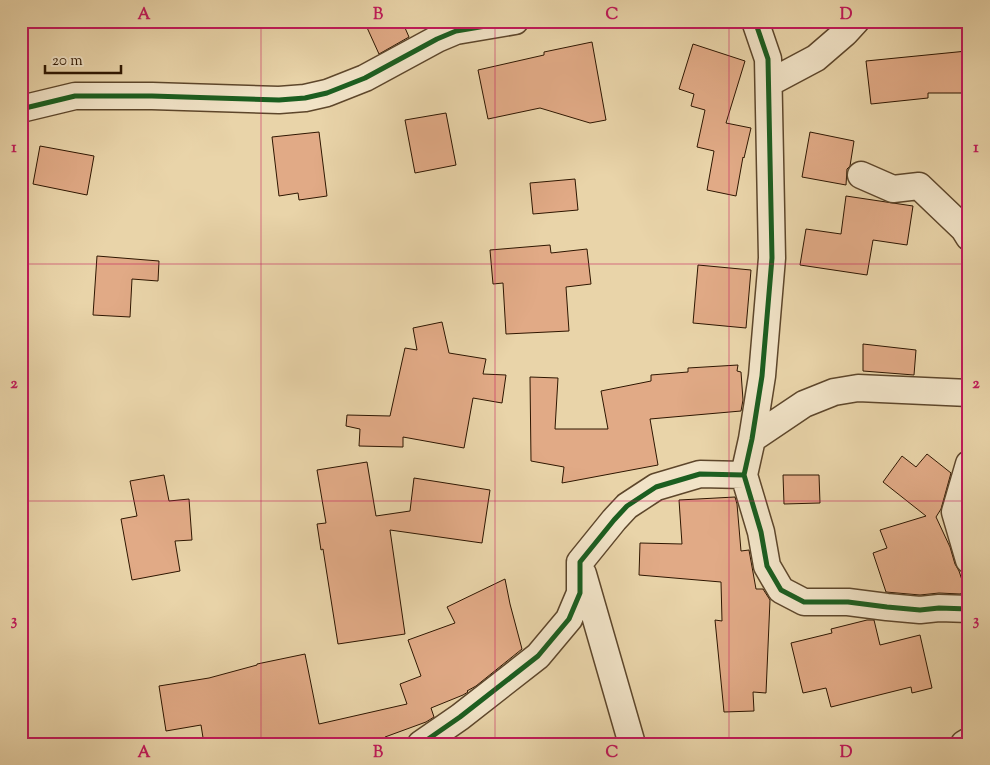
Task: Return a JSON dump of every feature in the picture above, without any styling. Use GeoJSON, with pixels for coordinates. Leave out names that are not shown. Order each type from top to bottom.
{"type":"FeatureCollection","features":[{"type":"Feature","properties":{"kind":"street"},"geometry":{"type":"LineString","coordinates":[[21,109],[75,96],[152,96],[279,100],[305,98],[327,93],[365,78],[437,39],[454,26],[515,21]]}},
{"type":"Feature","properties":{"kind":"street"},"geometry":{"type":"LineString","coordinates":[[755,21],[768,59],[772,258],[762,376],[744,475],[761,532],[767,566],[781,590],[804,602],[848,602],[920,610],[939,608],[969,609]]}},
{"type":"Feature","properties":{"kind":"street"},"geometry":{"type":"LineString","coordinates":[[769,83],[816,58],[846,33],[856,21]]}},
{"type":"Feature","properties":{"kind":"street"},"geometry":{"type":"LineString","coordinates":[[861,175],[893,189],[918,186],[964,229],[969,237]]}},
{"type":"Feature","properties":{"kind":"street"},"geometry":{"type":"LineString","coordinates":[[752,439],[804,404],[834,392],[858,388],[969,393]]}},
{"type":"Feature","properties":{"kind":"street"},"geometry":{"type":"LineString","coordinates":[[969,464],[955,512],[969,560]]}},
{"type":"Feature","properties":{"kind":"street"},"geometry":{"type":"LineString","coordinates":[[422,744],[538,656],[569,619],[580,593],[580,562],[608,526],[627,506],[656,488],[700,474],[744,475]]}},
{"type":"Feature","properties":{"kind":"street"},"geometry":{"type":"LineString","coordinates":[[580,562],[632,744]]}},
{"type":"Feature","properties":{"kind":"street"},"geometry":{"type":"LineString","coordinates":[[964,744],[969,741]]}},
{"type":"Feature","properties":{"kind":"building"},"geometry":{"type":"Polygon","coordinates":[[[364,21],[402,21],[409,37],[379,54],[364,21]]]}},
{"type":"Feature","properties":{"kind":"building"},"geometry":{"type":"Polygon","coordinates":[[[592,42],[606,120],[590,123],[540,108],[488,119],[478,70],[544,55],[544,52],[592,42]]]}},
{"type":"Feature","properties":{"kind":"building"},"geometry":{"type":"Polygon","coordinates":[[[693,44],[745,61],[726,123],[751,128],[743,157],[736,196],[707,190],[714,151],[697,147],[705,110],[691,106],[694,94],[679,89],[693,44]]]}},
{"type":"Feature","properties":{"kind":"building"},"geometry":{"type":"Polygon","coordinates":[[[967,51],[968,93],[928,93],[928,98],[871,104],[866,61],[967,51]]]}},
{"type":"Feature","properties":{"kind":"building"},"geometry":{"type":"Polygon","coordinates":[[[446,113],[456,165],[415,173],[405,120],[446,113]]]}},
{"type":"Feature","properties":{"kind":"building"},"geometry":{"type":"Polygon","coordinates":[[[319,132],[327,196],[299,200],[298,193],[279,196],[272,137],[319,132]]]}},
{"type":"Feature","properties":{"kind":"building"},"geometry":{"type":"Polygon","coordinates":[[[810,132],[854,141],[850,166],[847,169],[846,185],[802,177],[810,132]]]}},
{"type":"Feature","properties":{"kind":"building"},"geometry":{"type":"Polygon","coordinates":[[[40,146],[94,156],[87,195],[33,184],[40,146]]]}},
{"type":"Feature","properties":{"kind":"building"},"geometry":{"type":"Polygon","coordinates":[[[575,179],[578,210],[533,214],[530,183],[575,179]]]}},
{"type":"Feature","properties":{"kind":"building"},"geometry":{"type":"Polygon","coordinates":[[[846,196],[913,206],[907,245],[873,240],[867,275],[800,265],[806,229],[841,234],[846,196]]]}},
{"type":"Feature","properties":{"kind":"building"},"geometry":{"type":"Polygon","coordinates":[[[550,245],[551,253],[587,249],[591,284],[566,287],[569,331],[506,334],[503,283],[493,284],[490,250],[550,245]]]}},
{"type":"Feature","properties":{"kind":"building"},"geometry":{"type":"Polygon","coordinates":[[[97,256],[159,261],[158,281],[132,279],[130,317],[93,315],[97,256]]]}},
{"type":"Feature","properties":{"kind":"building"},"geometry":{"type":"Polygon","coordinates":[[[698,265],[751,270],[746,328],[693,323],[698,265]]]}},
{"type":"Feature","properties":{"kind":"building"},"geometry":{"type":"Polygon","coordinates":[[[442,322],[449,353],[486,359],[483,374],[506,375],[502,403],[473,398],[464,448],[403,437],[403,447],[359,446],[360,429],[346,426],[347,415],[390,416],[405,348],[417,350],[413,328],[442,322]]]}},
{"type":"Feature","properties":{"kind":"building"},"geometry":{"type":"Polygon","coordinates":[[[863,344],[916,350],[914,375],[863,371],[863,344]]]}},
{"type":"Feature","properties":{"kind":"building"},"geometry":{"type":"Polygon","coordinates":[[[738,365],[737,371],[741,372],[743,400],[741,411],[650,419],[658,465],[562,483],[564,467],[531,461],[530,377],[558,378],[555,429],[608,429],[601,391],[651,381],[651,375],[688,372],[688,368],[738,365]]]}},
{"type":"Feature","properties":{"kind":"building"},"geometry":{"type":"Polygon","coordinates":[[[927,454],[951,473],[941,509],[936,517],[950,547],[966,592],[960,594],[939,593],[920,595],[886,592],[873,553],[887,548],[880,530],[926,516],[883,482],[902,456],[916,467],[927,454]]]}},
{"type":"Feature","properties":{"kind":"building"},"geometry":{"type":"Polygon","coordinates":[[[367,462],[376,516],[410,511],[414,478],[490,490],[482,543],[390,530],[405,634],[338,644],[323,549],[321,550],[317,524],[326,523],[317,470],[367,462]]]}},
{"type":"Feature","properties":{"kind":"building"},"geometry":{"type":"Polygon","coordinates":[[[164,475],[169,501],[189,499],[192,540],[175,541],[180,571],[132,580],[121,519],[137,516],[130,481],[164,475]]]}},
{"type":"Feature","properties":{"kind":"building"},"geometry":{"type":"Polygon","coordinates":[[[783,475],[819,475],[820,503],[784,504],[783,475]]]}},
{"type":"Feature","properties":{"kind":"building"},"geometry":{"type":"Polygon","coordinates":[[[735,497],[741,551],[749,550],[756,589],[763,589],[770,600],[766,693],[753,692],[754,711],[724,712],[715,620],[722,621],[721,582],[639,575],[640,543],[682,544],[679,500],[735,497]]]}},
{"type":"Feature","properties":{"kind":"building"},"geometry":{"type":"Polygon","coordinates":[[[505,579],[522,649],[468,692],[431,708],[434,717],[426,722],[385,737],[386,744],[204,744],[201,725],[166,731],[159,686],[209,678],[257,664],[305,654],[319,724],[407,704],[400,684],[421,676],[408,640],[455,623],[447,607],[505,579]]]}},
{"type":"Feature","properties":{"kind":"building"},"geometry":{"type":"Polygon","coordinates":[[[874,620],[880,645],[920,635],[932,688],[912,693],[911,687],[831,707],[826,688],[803,693],[791,643],[832,633],[831,629],[874,620]]]}},
{"type":"Feature","properties":{"kind":"cycle path"},"geometry":{"type":"LineString","coordinates":[[21,109],[75,96],[152,96],[279,100],[305,98],[327,93],[365,78],[437,39],[456,31],[515,21]]}},
{"type":"Feature","properties":{"kind":"cycle path"},"geometry":{"type":"LineString","coordinates":[[755,21],[768,59],[772,258],[762,376],[744,475],[761,532],[767,566],[781,590],[804,602],[848,602],[920,610],[939,608],[969,609]]}},
{"type":"Feature","properties":{"kind":"cycle path"},"geometry":{"type":"LineString","coordinates":[[421,744],[460,717],[538,656],[569,619],[580,593],[580,562],[627,506],[656,487],[700,474],[744,475]]}}]}
